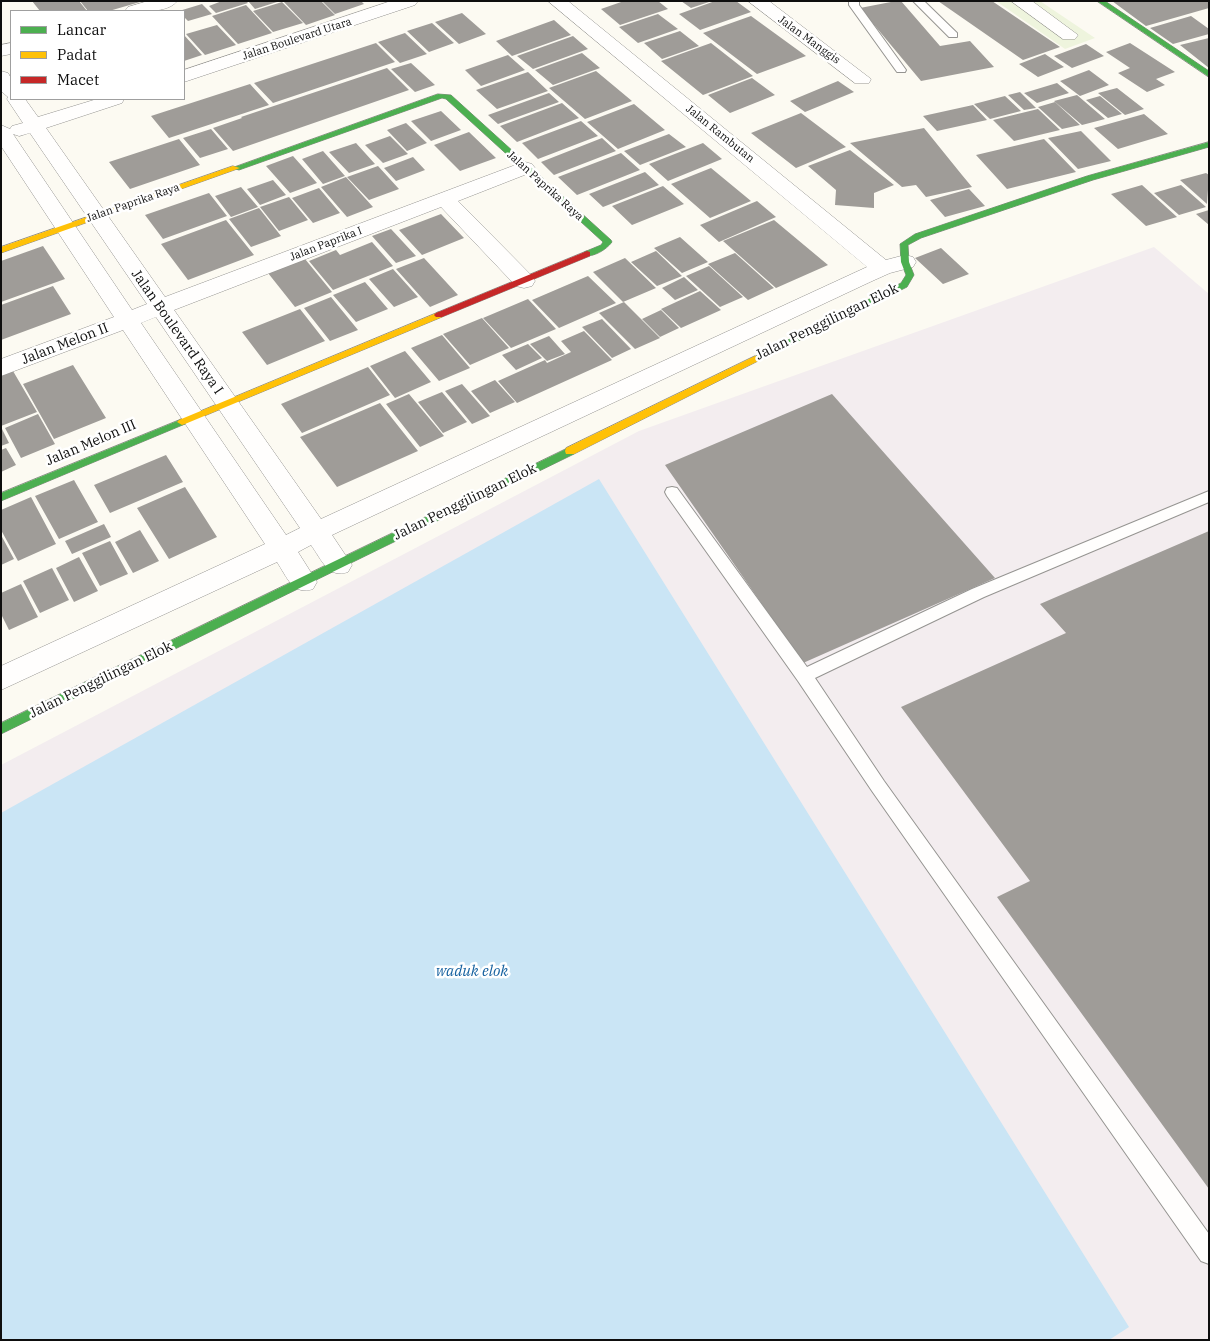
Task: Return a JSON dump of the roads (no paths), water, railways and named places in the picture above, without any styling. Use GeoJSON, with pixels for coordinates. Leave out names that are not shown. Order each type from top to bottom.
{"type":"FeatureCollection","features":[{"type":"Feature","properties":{"kind":"street"},"geometry":{"type":"LineString","coordinates":[[137,10],[168,1]]}},
{"type":"Feature","properties":{"kind":"street","name":"Jalan Boulevard Utara"},"geometry":{"type":"LineString","coordinates":[[185,76],[409,1]]}},
{"type":"Feature","properties":{"kind":"street","name":"Jalan Rambutan"},"geometry":{"type":"LineString","coordinates":[[557,1],[882,268]]}},
{"type":"Feature","properties":{"kind":"street","name":"Jalan Manggis"},"geometry":{"type":"LineString","coordinates":[[757,1],[862,78]]}},
{"type":"Feature","properties":{"kind":"street"},"geometry":{"type":"LineString","coordinates":[[1020,1],[1069,35]]}},
{"type":"Feature","properties":{"kind":"street"},"geometry":{"type":"LineString","coordinates":[[1100,1],[1209,75]]}},
{"type":"Feature","properties":{"kind":"street"},"geometry":{"type":"LineString","coordinates":[[1,77],[10,90]]}},
{"type":"Feature","properties":{"kind":"street","name":"Jalan Paprika Raya"},"geometry":{"type":"LineString","coordinates":[[1,250],[441,96],[448,97],[608,242],[604,247],[193,417]]}},
{"type":"Feature","properties":{"kind":"street","name":"Jalan Boulevard Raya I"},"geometry":{"type":"LineString","coordinates":[[17,100],[339,565]]}},
{"type":"Feature","properties":{"kind":"street"},"geometry":{"type":"LineString","coordinates":[[112,100],[2,134],[304,582]]}},
{"type":"Feature","properties":{"kind":"street","name":"Jalan Penggilingan Elok"},"geometry":{"type":"LineString","coordinates":[[1,729],[339,565],[904,285],[910,275],[905,262],[904,244],[918,236],[1090,178],[1209,144]]}},
{"type":"Feature","properties":{"kind":"street","name":"Jalan Paprika I"},"geometry":{"type":"LineString","coordinates":[[128,320],[525,168]]}},
{"type":"Feature","properties":{"kind":"street"},"geometry":{"type":"LineString","coordinates":[[445,199],[524,280]]}},
{"type":"Feature","properties":{"kind":"street","name":"Jalan Penggilingan Elok"},"geometry":{"type":"LineString","coordinates":[[1,680],[882,268],[905,262]]}},
{"type":"Feature","properties":{"kind":"street","name":"Jalan Melon II"},"geometry":{"type":"LineString","coordinates":[[1,368],[128,320]]}},
{"type":"Feature","properties":{"kind":"street","name":"Jalan Melon III"},"geometry":{"type":"LineString","coordinates":[[1,497],[193,417]]}},
{"type":"Feature","properties":{"kind":"lane"},"geometry":{"type":"LineString","coordinates":[[854,1],[854,5],[901,70]]}},
{"type":"Feature","properties":{"kind":"lane"},"geometry":{"type":"LineString","coordinates":[[918,1],[953,35]]}},
{"type":"Feature","properties":{"kind":"lane"},"geometry":{"type":"LineString","coordinates":[[672,492],[804,676],[878,786],[1209,1253]]}},
{"type":"Feature","properties":{"kind":"lane"},"geometry":{"type":"LineString","coordinates":[[804,676],[978,593],[1209,496]]}},
{"type":"Feature","properties":{"kind":"water","name":"waduk elok"},"geometry":{"type":"Polygon","coordinates":[[[599,479],[1129,1327],[1109,1340],[1,1340],[1,813],[599,479]]]}}]}
